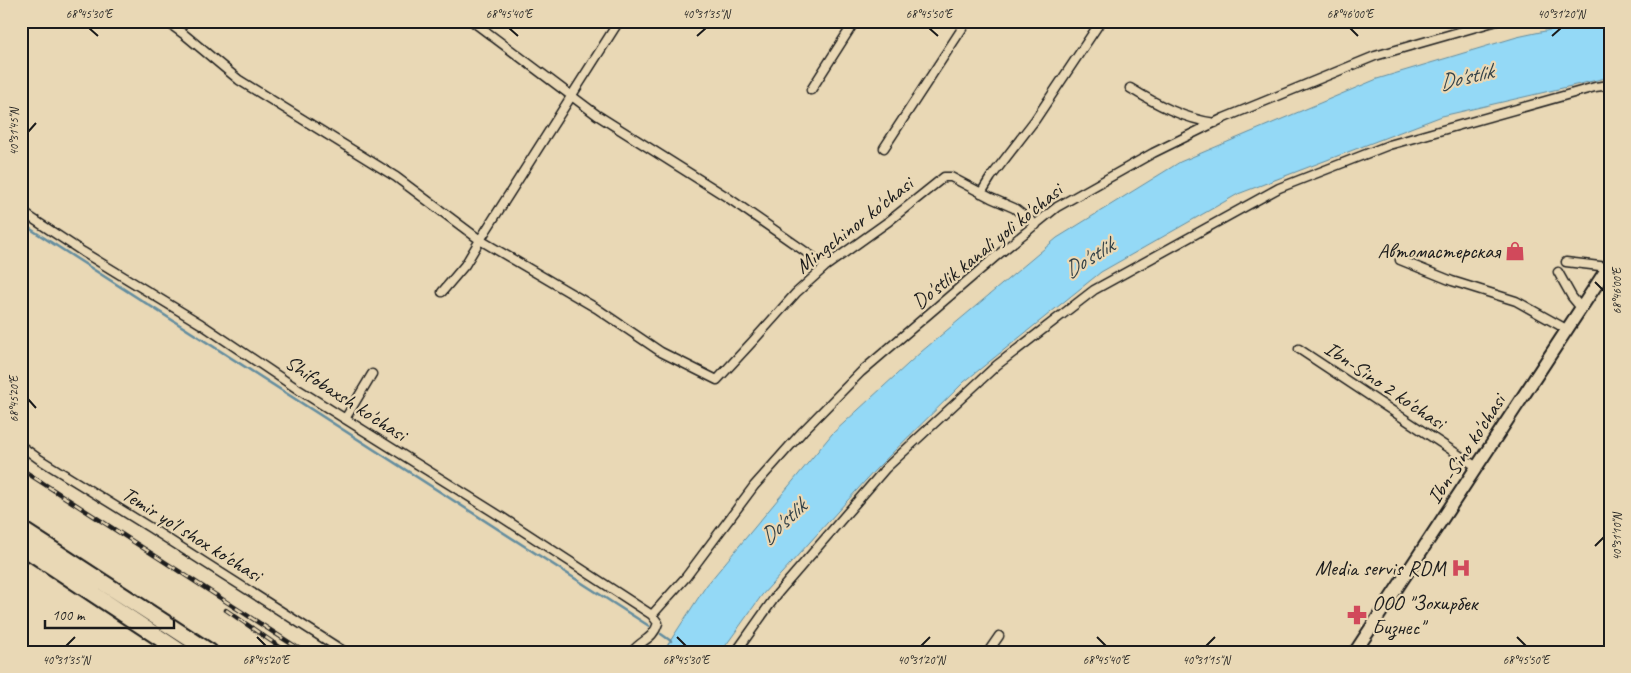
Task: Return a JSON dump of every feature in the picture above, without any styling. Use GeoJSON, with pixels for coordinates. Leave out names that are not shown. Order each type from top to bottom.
{"type":"FeatureCollection","features":[{"type":"Feature","properties":{"kind":"highway"},"geometry":{"type":"LineString","coordinates":[[21,529],[210,652]]}},
{"type":"Feature","properties":{"kind":"highway"},"geometry":{"type":"LineString","coordinates":[[21,546],[181,652]]}},
{"type":"Feature","properties":{"kind":"main road","name":"Ibn-Sino ko'chasi"},"geometry":{"type":"LineString","coordinates":[[1355,652],[1609,266]]}},
{"type":"Feature","properties":{"kind":"street"},"geometry":{"type":"LineString","coordinates":[[166,21],[185,34],[239,80],[396,177],[480,240]]}},
{"type":"Feature","properties":{"kind":"street"},"geometry":{"type":"LineString","coordinates":[[472,21],[597,115],[727,197],[826,266]]}},
{"type":"Feature","properties":{"kind":"street"},"geometry":{"type":"LineString","coordinates":[[442,292],[465,265],[619,21]]}},
{"type":"Feature","properties":{"kind":"street"},"geometry":{"type":"LineString","coordinates":[[810,90],[855,21]]}},
{"type":"Feature","properties":{"kind":"street"},"geometry":{"type":"LineString","coordinates":[[884,148],[966,21]]}},
{"type":"Feature","properties":{"kind":"street"},"geometry":{"type":"LineString","coordinates":[[981,193],[1035,120],[1101,21]]}},
{"type":"Feature","properties":{"kind":"street","name":"Do'stlik kanali yoli ko'chasi"},"geometry":{"type":"LineString","coordinates":[[652,615],[686,577],[754,486],[809,425],[861,372],[994,258],[1057,207],[1153,152],[1215,123],[1375,56],[1497,21]]}},
{"type":"Feature","properties":{"kind":"street"},"geometry":{"type":"LineString","coordinates":[[736,652],[778,593],[886,468],[997,365],[1094,290],[1279,188],[1397,143],[1596,86],[1610,85]]}},
{"type":"Feature","properties":{"kind":"street"},"geometry":{"type":"LineString","coordinates":[[1130,88],[1151,101],[1196,120],[1215,123]]}},
{"type":"Feature","properties":{"kind":"street","name":"Mingchinor ko'chasi"},"geometry":{"type":"LineString","coordinates":[[480,240],[596,308],[661,352],[716,380],[796,293],[826,266],[944,177],[951,177],[1014,208],[1036,224]]}},
{"type":"Feature","properties":{"kind":"street","name":"Shifobaxsh ko'chasi"},"geometry":{"type":"LineString","coordinates":[[21,211],[83,252],[201,324],[345,419],[652,615]]}},
{"type":"Feature","properties":{"kind":"street"},"geometry":{"type":"LineString","coordinates":[[1400,260],[1452,281],[1516,301],[1568,330]]}},
{"type":"Feature","properties":{"kind":"street"},"geometry":{"type":"LineString","coordinates":[[1566,262],[1609,266]]}},
{"type":"Feature","properties":{"kind":"street"},"geometry":{"type":"LineString","coordinates":[[1558,272],[1572,298],[1582,308]]}},
{"type":"Feature","properties":{"kind":"street","name":"Ibn-Sino 2 ko'chasi"},"geometry":{"type":"LineString","coordinates":[[1299,349],[1477,467]]}},
{"type":"Feature","properties":{"kind":"street"},"geometry":{"type":"LineString","coordinates":[[345,419],[372,374]]}},
{"type":"Feature","properties":{"kind":"street","name":"Temir yo'l shox ko'chasi"},"geometry":{"type":"LineString","coordinates":[[21,446],[345,652]]}},
{"type":"Feature","properties":{"kind":"street"},"geometry":{"type":"LineString","coordinates":[[632,652],[637,645],[655,633],[658,623],[652,615]]}},
{"type":"Feature","properties":{"kind":"street"},"geometry":{"type":"LineString","coordinates":[[988,652],[999,636]]}},
{"type":"Feature","properties":{"kind":"water","name":"Do'stlik"},"geometry":{"type":"Polygon","coordinates":[[[1592,21],[1610,21],[1610,77],[1442,116],[1238,194],[1101,272],[964,382],[876,469],[762,595],[721,652],[663,652],[706,586],[832,434],[921,352],[1057,238],[1180,162],[1377,79],[1517,37],[1592,21]]]}},
{"type":"Feature","properties":{"kind":"waterway"},"geometry":{"type":"LineString","coordinates":[[21,223],[649,626]]}},
{"type":"Feature","properties":{"kind":"waterway"},"geometry":{"type":"LineString","coordinates":[[661,634],[671,641]]}},
{"type":"Feature","properties":{"kind":"railway"},"geometry":{"type":"LineString","coordinates":[[21,469],[304,652]]}},
{"type":"Feature","properties":{"kind":"railway"},"geometry":{"type":"LineString","coordinates":[[226,610],[287,652]]}},
{"type":"Feature","properties":{"kind":"place","name":"Автомастерская"},"geometry":{"type":"Point","coordinates":[1515,251]}},
{"type":"Feature","properties":{"kind":"place","name":"Media servis RDM"},"geometry":{"type":"Point","coordinates":[1461,568]}},
{"type":"Feature","properties":{"kind":"place","name":"ООО \"Зохирбек Бизнес\""},"geometry":{"type":"Point","coordinates":[1357,615]}}]}
